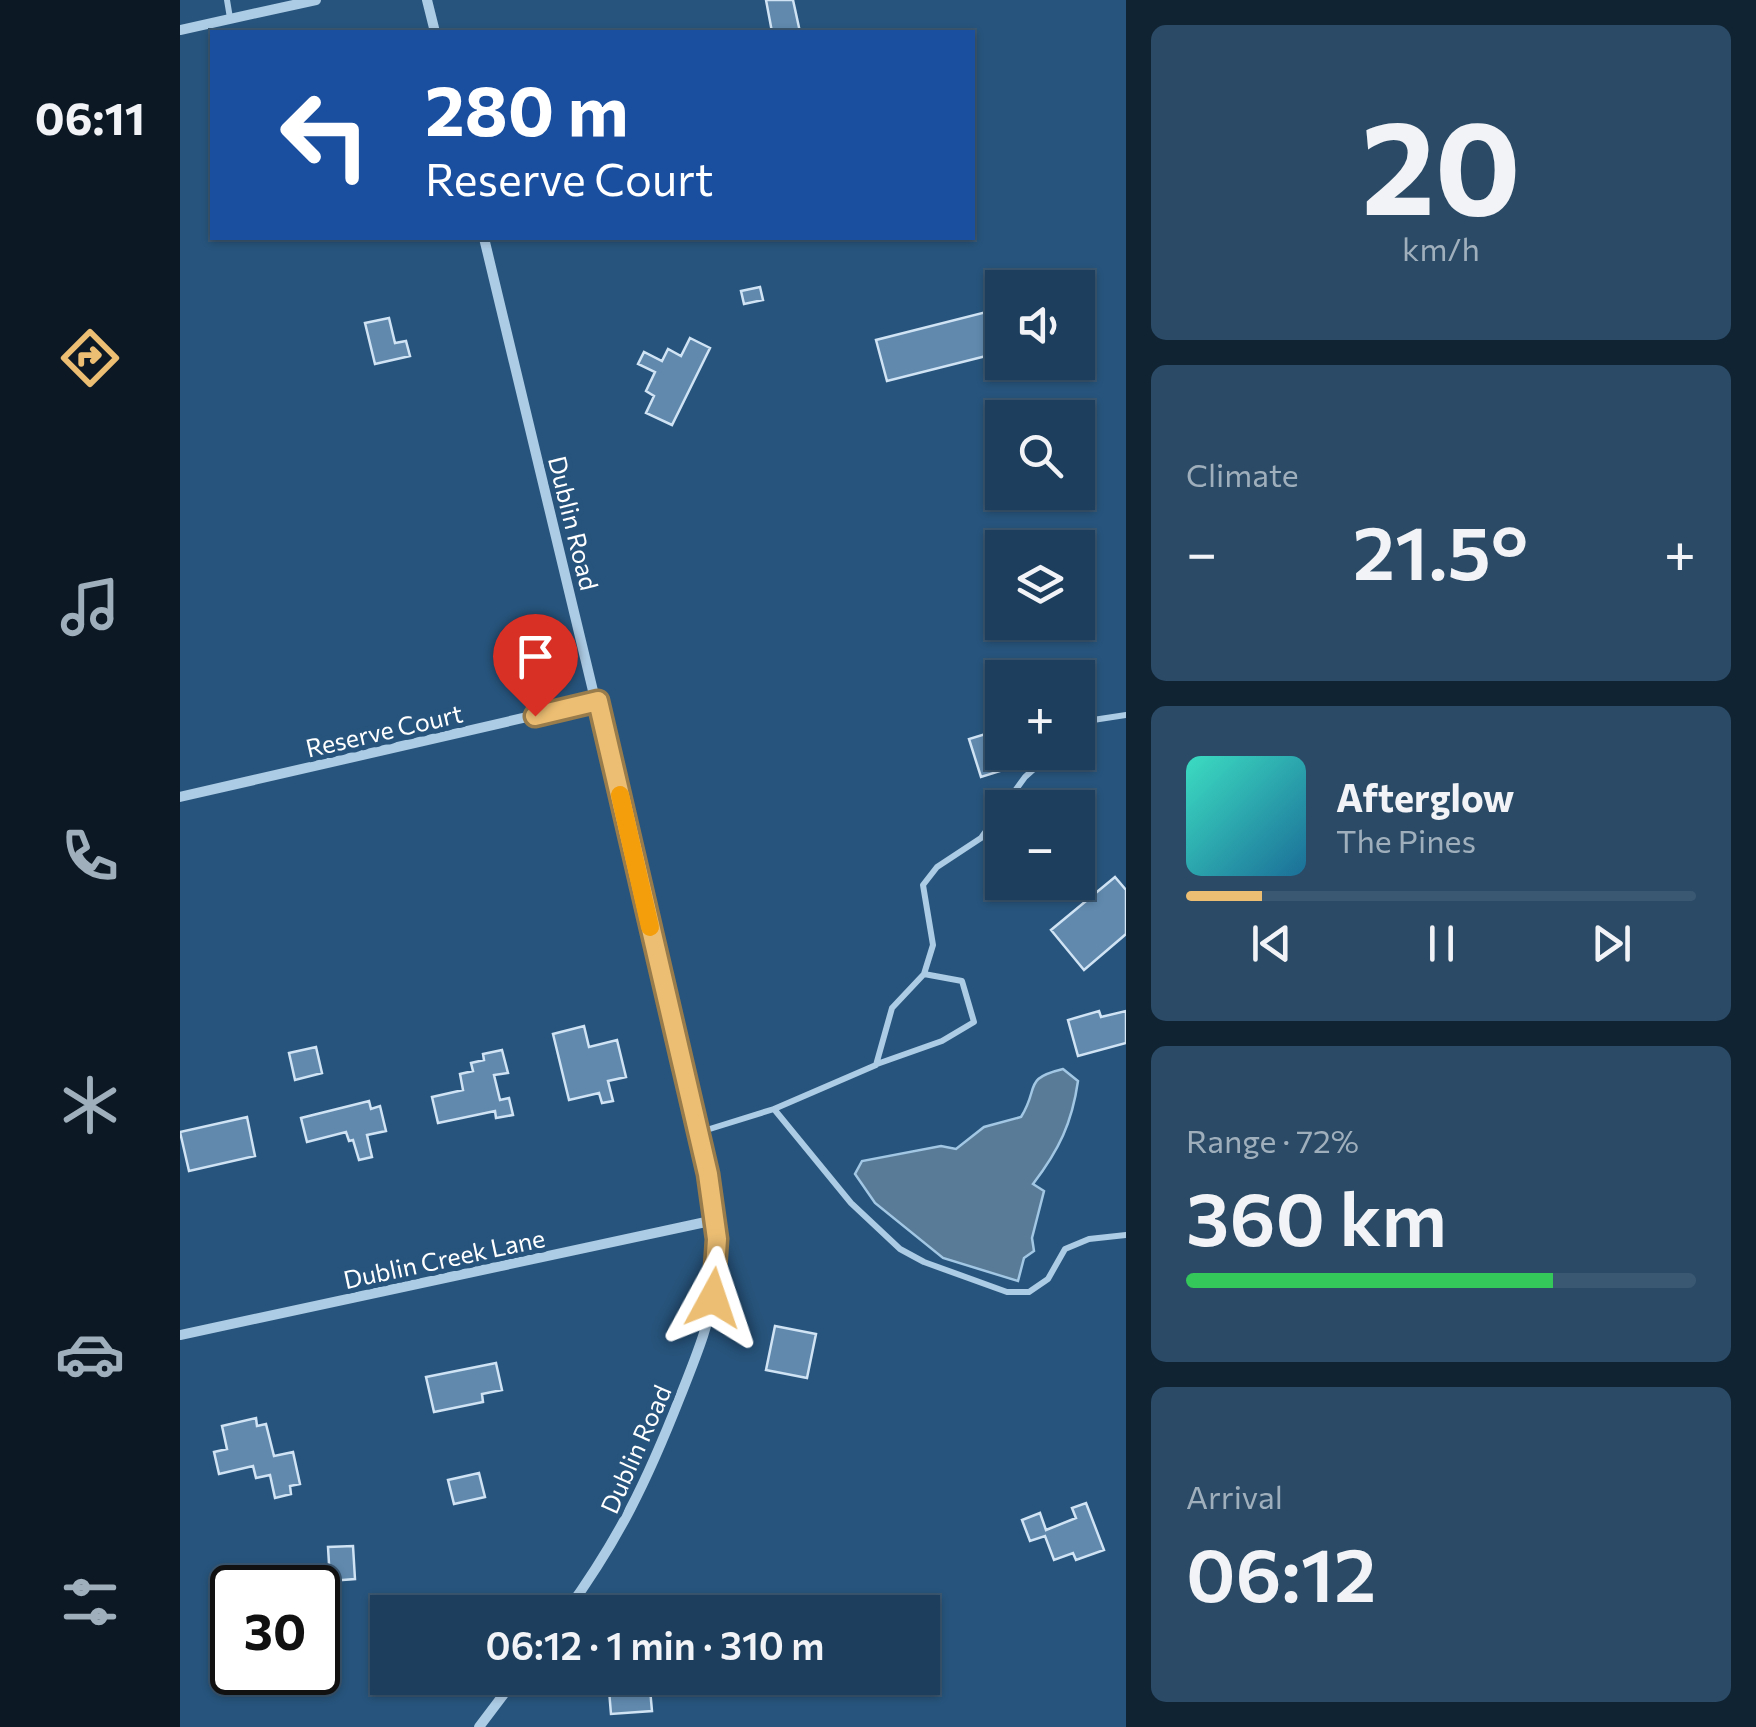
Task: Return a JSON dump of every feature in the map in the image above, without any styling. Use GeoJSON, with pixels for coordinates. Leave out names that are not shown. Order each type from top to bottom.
{"type":"FeatureCollection","features":[{"type":"Feature","properties":{"kind":"street"},"geometry":{"type":"LineString","coordinates":[[180,30],[316,0]]}},
{"type":"Feature","properties":{"kind":"street"},"geometry":{"type":"LineString","coordinates":[[427,0],[434,30]]}},
{"type":"Feature","properties":{"kind":"street","name":"Dublin Road"},"geometry":{"type":"LineString","coordinates":[[484,240],[598,701],[716,1220],[716,1278],[696,1358],[629,1518],[577,1595]]}},
{"type":"Feature","properties":{"kind":"street","name":"Reserve Court"},"geometry":{"type":"LineString","coordinates":[[180,797],[598,701]]}},
{"type":"Feature","properties":{"kind":"street","name":"Dublin Creek Lane"},"geometry":{"type":"LineString","coordinates":[[180,1335],[716,1220]]}},
{"type":"Feature","properties":{"kind":"street"},"geometry":{"type":"LineString","coordinates":[[479,1727],[503,1695]]}},
{"type":"Feature","properties":{"kind":"lane"},"geometry":{"type":"LineString","coordinates":[[227,0],[231,19]]}},
{"type":"Feature","properties":{"kind":"lane"},"geometry":{"type":"LineString","coordinates":[[1095,720],[1126,715]]}},
{"type":"Feature","properties":{"kind":"lane"},"geometry":{"type":"LineString","coordinates":[[876,1065],[892,1008],[924,974],[933,945],[923,885],[937,868],[980,838],[1032,770]]}},
{"type":"Feature","properties":{"kind":"lane"},"geometry":{"type":"LineString","coordinates":[[699,1133],[774,1109],[942,1041],[974,1022],[962,981],[924,974]]}},
{"type":"Feature","properties":{"kind":"lane"},"geometry":{"type":"LineString","coordinates":[[774,1109],[851,1203],[900,1248],[924,1262],[1007,1292],[1029,1292],[1048,1279],[1065,1249],[1088,1239],[1126,1234]]}},
{"type":"Feature","properties":{"kind":"water"},"geometry":{"type":"Polygon","coordinates":[[[1063,1069],[1078,1081],[1075,1096],[1063,1136],[1033,1184],[1044,1191],[1032,1238],[1034,1251],[1024,1258],[1018,1281],[943,1258],[875,1203],[855,1174],[862,1161],[941,1146],[956,1149],[984,1127],[1021,1117],[1037,1081],[1063,1069]]]}},
{"type":"Feature","properties":{"kind":"building"},"geometry":{"type":"Polygon","coordinates":[[[766,0],[793,0],[800,30],[772,30],[766,0]]]}},
{"type":"Feature","properties":{"kind":"building"},"geometry":{"type":"Polygon","coordinates":[[[760,287],[763,300],[744,304],[741,291],[760,287]]]}},
{"type":"Feature","properties":{"kind":"building"},"geometry":{"type":"Polygon","coordinates":[[[985,312],[985,356],[887,381],[876,340],[985,312]]]}},
{"type":"Feature","properties":{"kind":"building"},"geometry":{"type":"Polygon","coordinates":[[[389,318],[395,343],[406,341],[410,356],[375,364],[365,323],[389,318]]]}},
{"type":"Feature","properties":{"kind":"building"},"geometry":{"type":"Polygon","coordinates":[[[690,338],[710,348],[672,425],[646,413],[654,396],[646,391],[655,372],[638,364],[644,352],[662,361],[668,349],[681,356],[690,338]]]}},
{"type":"Feature","properties":{"kind":"building"},"geometry":{"type":"Polygon","coordinates":[[[985,734],[985,770],[1003,770],[981,777],[969,739],[985,734]]]}},
{"type":"Feature","properties":{"kind":"building"},"geometry":{"type":"Polygon","coordinates":[[[1115,877],[1126,890],[1126,934],[1084,970],[1051,930],[1087,900],[1095,900],[1095,894],[1115,877]]]}},
{"type":"Feature","properties":{"kind":"building"},"geometry":{"type":"Polygon","coordinates":[[[1099,1011],[1101,1017],[1126,1011],[1126,1043],[1078,1056],[1068,1020],[1099,1011]]]}},
{"type":"Feature","properties":{"kind":"building"},"geometry":{"type":"Polygon","coordinates":[[[584,1026],[589,1047],[617,1040],[626,1077],[608,1081],[613,1101],[602,1103],[599,1093],[569,1100],[553,1034],[584,1026]]]}},
{"type":"Feature","properties":{"kind":"building"},"geometry":{"type":"Polygon","coordinates":[[[316,1047],[322,1073],[295,1080],[289,1053],[316,1047]]]}},
{"type":"Feature","properties":{"kind":"building"},"geometry":{"type":"Polygon","coordinates":[[[502,1050],[508,1073],[494,1075],[500,1100],[509,1098],[513,1115],[496,1118],[495,1111],[438,1123],[432,1097],[463,1090],[460,1074],[473,1071],[471,1063],[484,1060],[483,1054],[502,1050]]]}},
{"type":"Feature","properties":{"kind":"building"},"geometry":{"type":"Polygon","coordinates":[[[369,1101],[371,1109],[380,1106],[386,1131],[367,1135],[372,1157],[359,1160],[346,1132],[307,1142],[301,1118],[369,1101]]]}},
{"type":"Feature","properties":{"kind":"building"},"geometry":{"type":"Polygon","coordinates":[[[247,1117],[255,1156],[189,1171],[180,1132],[247,1117]]]}},
{"type":"Feature","properties":{"kind":"building"},"geometry":{"type":"Polygon","coordinates":[[[775,1326],[816,1334],[807,1378],[766,1370],[775,1326]]]}},
{"type":"Feature","properties":{"kind":"building"},"geometry":{"type":"Polygon","coordinates":[[[496,1363],[502,1390],[482,1394],[483,1402],[434,1412],[426,1377],[496,1363]]]}},
{"type":"Feature","properties":{"kind":"building"},"geometry":{"type":"Polygon","coordinates":[[[256,1418],[257,1426],[266,1424],[274,1456],[293,1452],[300,1484],[290,1486],[291,1494],[275,1498],[270,1475],[256,1478],[253,1466],[219,1474],[214,1452],[227,1449],[222,1426],[256,1418]]]}},
{"type":"Feature","properties":{"kind":"building"},"geometry":{"type":"Polygon","coordinates":[[[479,1473],[485,1497],[454,1504],[448,1480],[479,1473]]]}},
{"type":"Feature","properties":{"kind":"building"},"geometry":{"type":"Polygon","coordinates":[[[1086,1503],[1104,1550],[1076,1560],[1073,1553],[1054,1560],[1045,1536],[1030,1541],[1022,1520],[1040,1513],[1046,1530],[1076,1518],[1072,1508],[1086,1503]]]}},
{"type":"Feature","properties":{"kind":"building"},"geometry":{"type":"Polygon","coordinates":[[[353,1546],[355,1579],[340,1580],[340,1565],[329,1565],[328,1547],[353,1546]]]}},
{"type":"Feature","properties":{"kind":"building"},"geometry":{"type":"Polygon","coordinates":[[[609,1695],[651,1695],[652,1711],[611,1714],[609,1695]]]}},
{"type":"Feature","properties":{"kind":"slow traffic"},"geometry":{"type":"LineString","coordinates":[[620,795],[650,927]]}},
{"type":"Feature","properties":{"kind":"route"},"geometry":{"type":"LineString","coordinates":[[535,716],[598,701],[713,1199],[717,1239],[713,1298]]}}]}
